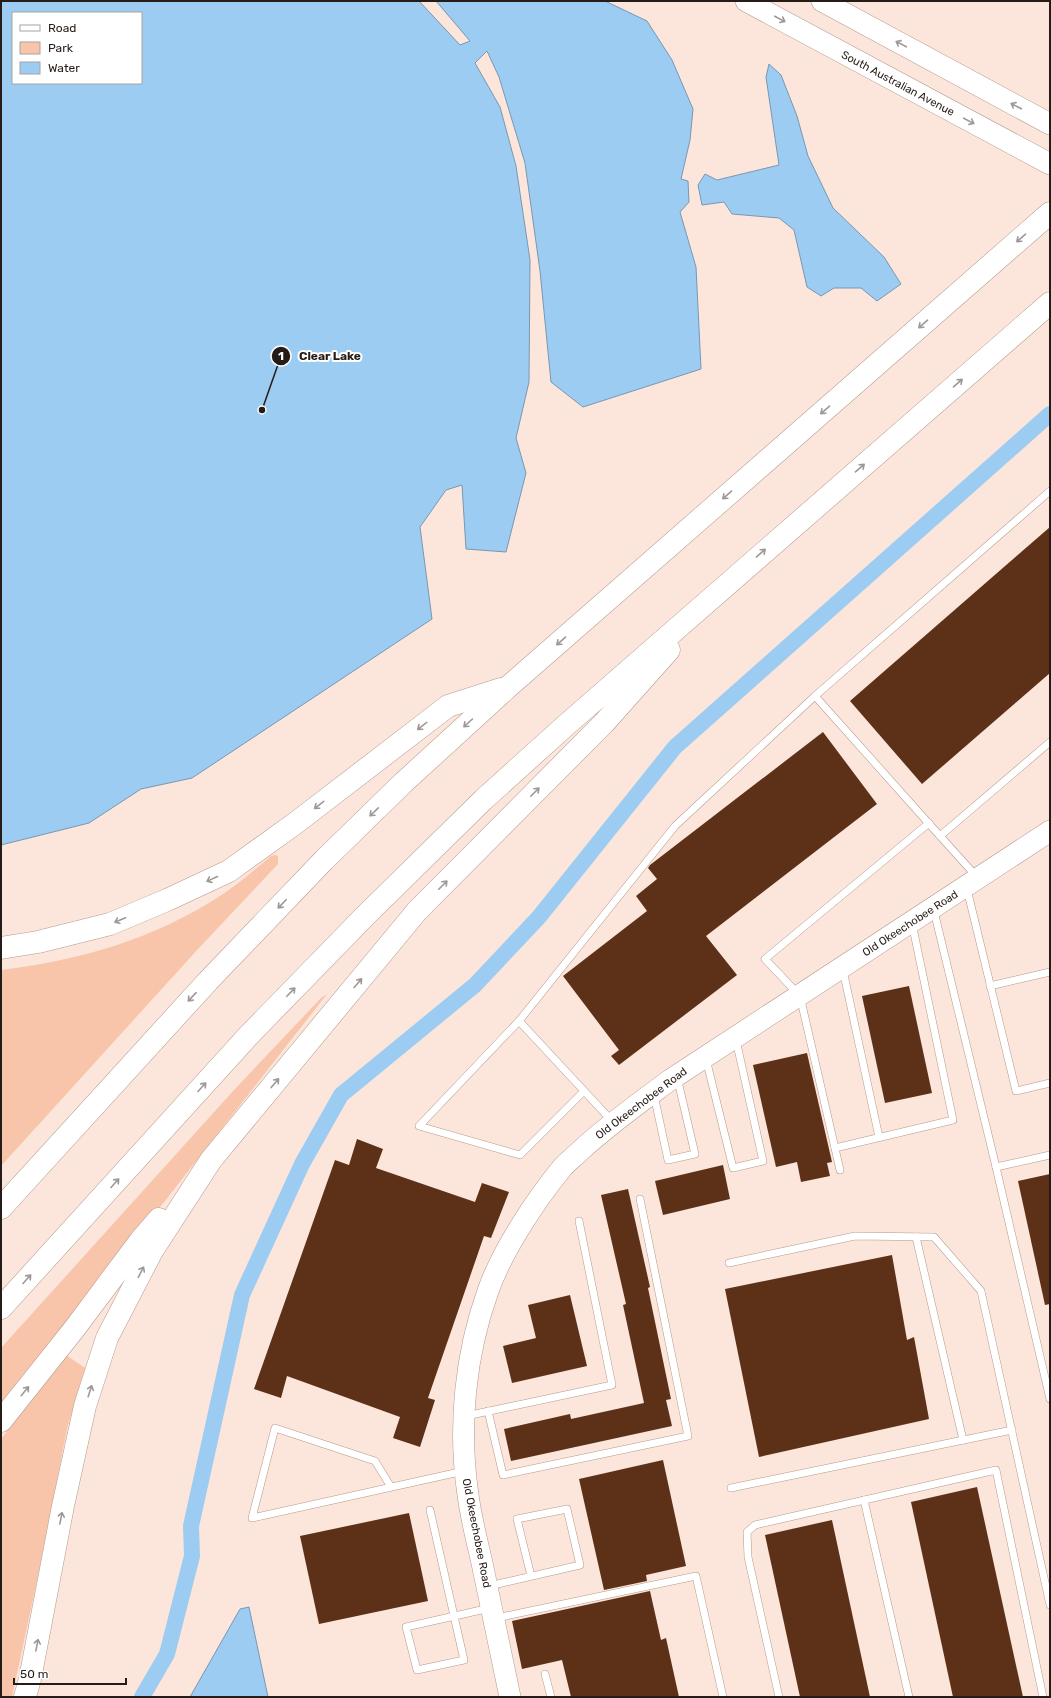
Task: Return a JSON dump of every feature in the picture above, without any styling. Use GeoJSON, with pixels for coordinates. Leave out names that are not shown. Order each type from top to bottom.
{"type":"FeatureCollection","features":[{"type":"Feature","properties":{"kind":"highway"},"geometry":{"type":"LineString","coordinates":[[1,1208],[167,1024],[255,931],[404,782],[508,687],[1050,213]]}},
{"type":"Feature","properties":{"kind":"highway"},"geometry":{"type":"LineString","coordinates":[[1,1308],[249,1035],[376,905],[501,784],[732,579],[1050,303]]}},
{"type":"Feature","properties":{"kind":"highway"},"geometry":{"type":"LineString","coordinates":[[1,1421],[75,1328],[140,1240],[211,1160],[417,911],[604,723],[732,579]]}},
{"type":"Feature","properties":{"kind":"highway"},"geometry":{"type":"LineString","coordinates":[[1,948],[38,942],[110,924],[167,900],[229,871],[297,822],[448,706],[508,687]]}},
{"type":"Feature","properties":{"kind":"highway"},"geometry":{"type":"LineString","coordinates":[[25,1697],[30,1679],[63,1506],[85,1406],[107,1338],[152,1251],[211,1160]]}},
{"type":"Feature","properties":{"kind":"street","name":"South Australian Avenue"},"geometry":{"type":"LineString","coordinates":[[746,1],[1048,163]]}},
{"type":"Feature","properties":{"kind":"street"},"geometry":{"type":"LineString","coordinates":[[822,1],[1050,124]]}},
{"type":"Feature","properties":{"kind":"street","name":"Old Okeechobee Road"},"geometry":{"type":"LineString","coordinates":[[510,1697],[468,1495],[464,1416],[468,1377],[476,1333],[488,1290],[507,1250],[522,1224],[563,1168],[613,1122],[705,1057],[912,923],[972,882],[1046,836]]}},
{"type":"Feature","properties":{"kind":"lane"},"geometry":{"type":"LineString","coordinates":[[584,1091],[520,1156],[419,1126],[519,1020],[675,826],[815,696],[1050,492]]}},
{"type":"Feature","properties":{"kind":"lane"},"geometry":{"type":"LineString","coordinates":[[815,696],[940,836],[972,882],[990,986],[1016,1091],[1050,1083]]}},
{"type":"Feature","properties":{"kind":"lane"},"geometry":{"type":"LineString","coordinates":[[940,836],[1050,742]]}},
{"type":"Feature","properties":{"kind":"lane"},"geometry":{"type":"LineString","coordinates":[[840,1170],[800,996],[766,959],[929,823]]}},
{"type":"Feature","properties":{"kind":"lane"},"geometry":{"type":"LineString","coordinates":[[934,908],[1050,1399]]}},
{"type":"Feature","properties":{"kind":"lane"},"geometry":{"type":"LineString","coordinates":[[835,1148],[953,1120],[912,923]]}},
{"type":"Feature","properties":{"kind":"lane"},"geometry":{"type":"LineString","coordinates":[[842,968],[879,1137]]}},
{"type":"Feature","properties":{"kind":"lane"},"geometry":{"type":"LineString","coordinates":[[990,986],[1050,972]]}},
{"type":"Feature","properties":{"kind":"lane"},"geometry":{"type":"LineString","coordinates":[[519,1020],[613,1122]]}},
{"type":"Feature","properties":{"kind":"lane"},"geometry":{"type":"LineString","coordinates":[[705,1057],[733,1168],[763,1161],[735,1038]]}},
{"type":"Feature","properties":{"kind":"lane"},"geometry":{"type":"LineString","coordinates":[[653,1093],[668,1160],[695,1154],[677,1076]]}},
{"type":"Feature","properties":{"kind":"lane"},"geometry":{"type":"LineString","coordinates":[[996,1167],[1050,1155]]}},
{"type":"Feature","properties":{"kind":"lane"},"geometry":{"type":"LineString","coordinates":[[488,1411],[503,1476],[688,1436],[640,1199]]}},
{"type":"Feature","properties":{"kind":"lane"},"geometry":{"type":"LineString","coordinates":[[464,1416],[612,1384],[579,1221]]}},
{"type":"Feature","properties":{"kind":"lane"},"geometry":{"type":"LineString","coordinates":[[729,1263],[855,1236],[934,1237],[981,1291],[1050,1605]]}},
{"type":"Feature","properties":{"kind":"lane"},"geometry":{"type":"LineString","coordinates":[[916,1237],[963,1440]]}},
{"type":"Feature","properties":{"kind":"lane"},"geometry":{"type":"LineString","coordinates":[[391,1487],[375,1461],[275,1428],[252,1518],[466,1471]]}},
{"type":"Feature","properties":{"kind":"lane"},"geometry":{"type":"LineString","coordinates":[[731,1488],[1012,1430]]}},
{"type":"Feature","properties":{"kind":"lane"},"geometry":{"type":"LineString","coordinates":[[780,1697],[748,1557],[747,1532],[755,1524],[996,1470],[1043,1697]]}},
{"type":"Feature","properties":{"kind":"lane"},"geometry":{"type":"LineString","coordinates":[[864,1500],[909,1697]]}},
{"type":"Feature","properties":{"kind":"lane"},"geometry":{"type":"LineString","coordinates":[[487,1586],[580,1565],[566,1509],[517,1518],[531,1576]]}},
{"type":"Feature","properties":{"kind":"lane"},"geometry":{"type":"LineString","coordinates":[[430,1510],[454,1617],[464,1660],[417,1670],[406,1627],[454,1617],[492,1613],[696,1576],[723,1697]]}},
{"type":"Feature","properties":{"kind":"lane"},"geometry":{"type":"LineString","coordinates":[[545,1674],[551,1697]]}},
{"type":"Feature","properties":{"kind":"green space"},"geometry":{"type":"Polygon","coordinates":[[[271,856],[278,856],[278,864],[198,949],[1,1166],[1,970],[60,960],[116,945],[144,935],[197,910],[223,894],[271,856]]]}},
{"type":"Feature","properties":{"kind":"green space"},"geometry":{"type":"Polygon","coordinates":[[[327,994],[1,1407],[1,1348],[234,1090],[321,998],[327,994]]]}},
{"type":"Feature","properties":{"kind":"green space"},"geometry":{"type":"Polygon","coordinates":[[[66,1355],[85,1368],[67,1429],[12,1697],[1,1697],[1,1439],[66,1355]]]}},
{"type":"Feature","properties":{"kind":"water"},"geometry":{"type":"Polygon","coordinates":[[[1,1],[419,1],[460,45],[470,41],[436,1],[605,1],[647,21],[672,60],[693,109],[690,140],[681,179],[688,181],[689,202],[680,212],[696,267],[701,369],[583,407],[551,382],[540,271],[525,163],[499,77],[487,51],[475,63],[500,107],[516,166],[530,260],[529,382],[516,438],[526,473],[506,552],[466,549],[462,485],[446,490],[420,527],[432,619],[192,778],[141,789],[89,823],[1,845],[1,1]]]}},
{"type":"Feature","properties":{"kind":"water"},"geometry":{"type":"Polygon","coordinates":[[[769,64],[781,75],[797,116],[808,156],[833,208],[884,257],[901,284],[877,301],[861,288],[834,288],[821,296],[807,287],[794,230],[779,218],[732,214],[724,202],[702,205],[698,185],[705,174],[717,180],[779,165],[766,77],[769,64]]]}},
{"type":"Feature","properties":{"kind":"water"},"geometry":{"type":"Polygon","coordinates":[[[249,1607],[268,1697],[190,1697],[240,1609],[249,1607]]]}},
{"type":"Feature","properties":{"kind":"building"},"geometry":{"type":"Polygon","coordinates":[[[1050,527],[1050,673],[922,784],[850,701],[1050,527]]]}},
{"type":"Feature","properties":{"kind":"building"},"geometry":{"type":"Polygon","coordinates":[[[823,732],[877,804],[706,936],[737,975],[619,1065],[611,1056],[619,1050],[563,976],[647,911],[636,896],[657,879],[648,868],[650,865],[823,732]]]}},
{"type":"Feature","properties":{"kind":"building"},"geometry":{"type":"Polygon","coordinates":[[[909,986],[932,1093],[885,1103],[862,996],[909,986]]]}},
{"type":"Feature","properties":{"kind":"building"},"geometry":{"type":"Polygon","coordinates":[[[807,1053],[832,1162],[827,1163],[830,1176],[801,1182],[797,1162],[776,1167],[753,1065],[807,1053]]]}},
{"type":"Feature","properties":{"kind":"building"},"geometry":{"type":"Polygon","coordinates":[[[357,1139],[383,1149],[376,1168],[475,1202],[482,1183],[509,1192],[491,1238],[484,1236],[428,1398],[435,1400],[420,1447],[393,1438],[400,1417],[287,1376],[281,1398],[254,1389],[335,1160],[349,1165],[357,1139]]]}},
{"type":"Feature","properties":{"kind":"building"},"geometry":{"type":"Polygon","coordinates":[[[723,1165],[730,1199],[663,1215],[655,1181],[723,1165]]]}},
{"type":"Feature","properties":{"kind":"building"},"geometry":{"type":"Polygon","coordinates":[[[1050,1174],[1050,1304],[1045,1305],[1018,1181],[1050,1174]]]}},
{"type":"Feature","properties":{"kind":"building"},"geometry":{"type":"Polygon","coordinates":[[[628,1189],[650,1287],[648,1288],[671,1399],[666,1400],[672,1426],[511,1461],[504,1429],[570,1414],[571,1419],[644,1403],[623,1305],[626,1304],[601,1195],[628,1189]]]}},
{"type":"Feature","properties":{"kind":"building"},"geometry":{"type":"Polygon","coordinates":[[[892,1255],[907,1340],[914,1337],[929,1419],[759,1457],[725,1289],[892,1255]]]}},
{"type":"Feature","properties":{"kind":"building"},"geometry":{"type":"Polygon","coordinates":[[[570,1295],[587,1366],[512,1383],[503,1346],[536,1338],[528,1305],[570,1295]]]}},
{"type":"Feature","properties":{"kind":"building"},"geometry":{"type":"Polygon","coordinates":[[[663,1460],[686,1566],[646,1575],[647,1581],[604,1590],[579,1479],[663,1460]]]}},
{"type":"Feature","properties":{"kind":"building"},"geometry":{"type":"Polygon","coordinates":[[[977,1487],[1023,1697],[953,1697],[911,1502],[977,1487]]]}},
{"type":"Feature","properties":{"kind":"building"},"geometry":{"type":"Polygon","coordinates":[[[409,1513],[428,1601],[319,1624],[300,1536],[409,1513]]]}},
{"type":"Feature","properties":{"kind":"building"},"geometry":{"type":"Polygon","coordinates":[[[832,1520],[870,1697],[800,1697],[765,1535],[832,1520]]]}},
{"type":"Feature","properties":{"kind":"building"},"geometry":{"type":"Polygon","coordinates":[[[650,1591],[661,1640],[666,1638],[679,1697],[571,1697],[562,1660],[522,1669],[512,1621],[650,1591]]]}},
{"type":"Feature","properties":{"kind":"waterway"},"geometry":{"type":"LineString","coordinates":[[142,1697],[167,1654],[192,1556],[191,1526],[242,1295],[302,1164],[341,1095],[475,985],[539,917],[675,747],[1050,414]]}},
{"type":"Feature","properties":{"kind":"place","name":"Clear Lake"},"geometry":{"type":"Point","coordinates":[262,410]}}]}
